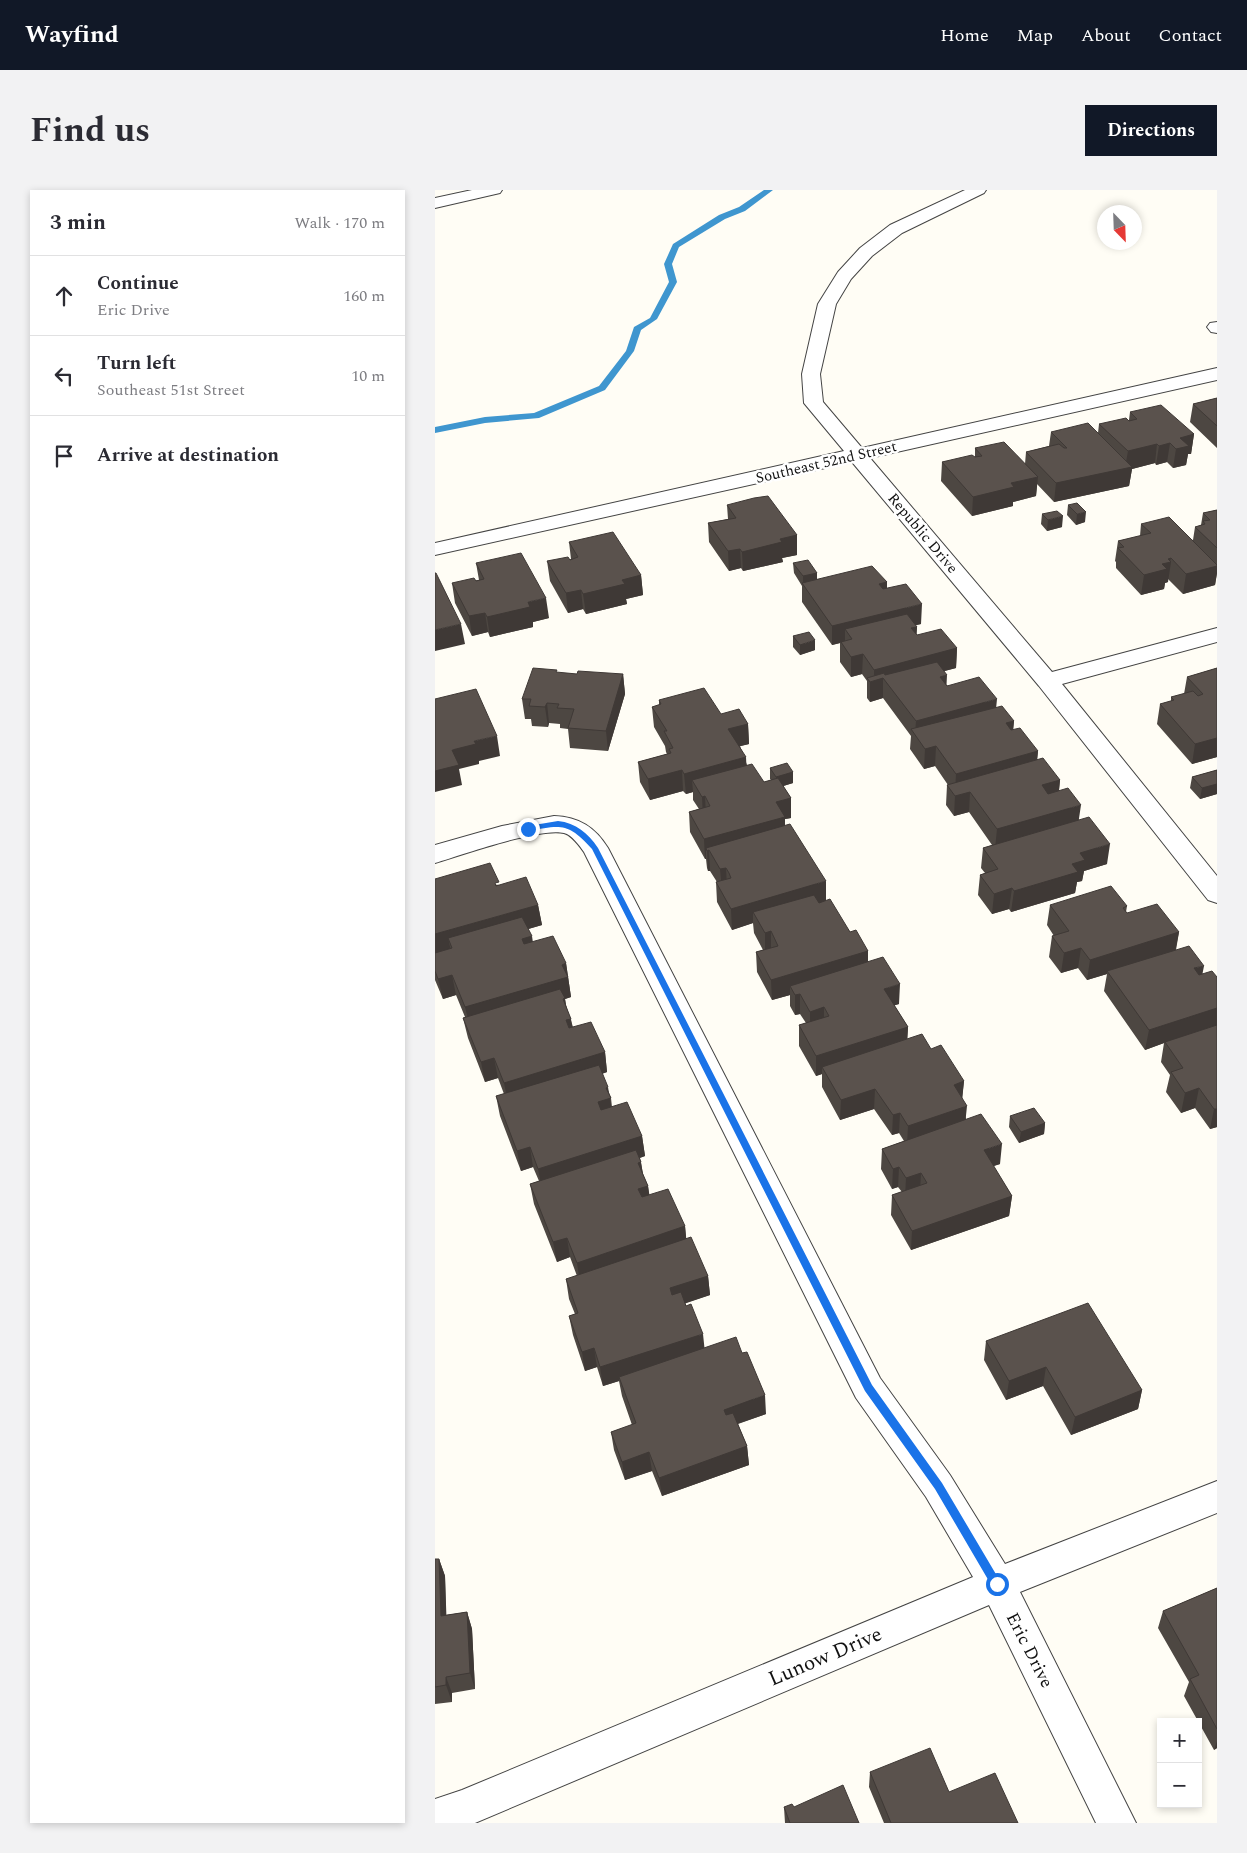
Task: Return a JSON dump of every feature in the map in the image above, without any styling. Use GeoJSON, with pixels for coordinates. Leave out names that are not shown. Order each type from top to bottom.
{"type":"FeatureCollection","features":[{"type":"Feature","properties":{"kind":"street"},"geometry":{"type":"LineString","coordinates":[[435,202],[494,190]]}},
{"type":"Feature","properties":{"kind":"street","name":"Republic Drive"},"geometry":{"type":"LineString","coordinates":[[978,190],[896,229],[866,252],[844,276],[827,304],[811,374],[814,403],[1047,682],[1217,894]]}},
{"type":"Feature","properties":{"kind":"street","name":"Southeast 52nd Street"},"geometry":{"type":"LineString","coordinates":[[435,549],[1217,374]]}},
{"type":"Feature","properties":{"kind":"street"},"geometry":{"type":"LineString","coordinates":[[1047,682],[1217,635]]}},
{"type":"Feature","properties":{"kind":"street","name":"Eric Drive"},"geometry":{"type":"LineString","coordinates":[[435,854],[528,829],[558,824],[574,827],[588,838],[601,859],[868,1388],[938,1486],[997,1584],[1117,1823]]}},
{"type":"Feature","properties":{"kind":"street","name":"Lunow Drive"},"geometry":{"type":"LineString","coordinates":[[435,1818],[462,1809],[997,1584],[1217,1497]]}},
{"type":"Feature","properties":{"kind":"building"},"geometry":{"type":"Polygon","coordinates":[[[1217,398],[1217,426],[1193,404],[1217,398]]]}},
{"type":"Feature","properties":{"kind":"building"},"geometry":{"type":"Polygon","coordinates":[[[1161,405],[1194,434],[1180,438],[1189,446],[1176,449],[1170,443],[1159,446],[1157,444],[1128,451],[1099,424],[1126,418],[1129,421],[1137,419],[1130,412],[1161,405]]]}},
{"type":"Feature","properties":{"kind":"building"},"geometry":{"type":"Polygon","coordinates":[[[1088,423],[1132,467],[1056,483],[1026,452],[1059,444],[1067,448],[1051,432],[1088,423]]]}},
{"type":"Feature","properties":{"kind":"building"},"geometry":{"type":"Polygon","coordinates":[[[1004,442],[1038,477],[1011,483],[1014,487],[973,497],[942,462],[972,455],[975,457],[982,456],[975,448],[1004,442]]]}},
{"type":"Feature","properties":{"kind":"building"},"geometry":{"type":"Polygon","coordinates":[[[768,496],[797,535],[780,539],[782,542],[742,552],[740,549],[728,551],[708,523],[736,518],[727,505],[768,496]]]}},
{"type":"Feature","properties":{"kind":"building"},"geometry":{"type":"Polygon","coordinates":[[[1077,503],[1086,512],[1077,514],[1068,505],[1077,503]]]}},
{"type":"Feature","properties":{"kind":"building"},"geometry":{"type":"Polygon","coordinates":[[[1217,510],[1217,548],[1195,527],[1205,524],[1203,521],[1210,520],[1203,513],[1217,510]]]}},
{"type":"Feature","properties":{"kind":"building"},"geometry":{"type":"Polygon","coordinates":[[[1057,511],[1063,516],[1048,520],[1042,514],[1057,511]]]}},
{"type":"Feature","properties":{"kind":"building"},"geometry":{"type":"Polygon","coordinates":[[[1169,517],[1217,566],[1186,574],[1171,558],[1168,559],[1171,562],[1162,564],[1167,569],[1144,575],[1118,548],[1124,547],[1118,541],[1151,533],[1141,524],[1169,517]]]}},
{"type":"Feature","properties":{"kind":"building"},"geometry":{"type":"Polygon","coordinates":[[[613,532],[641,575],[622,580],[625,584],[583,594],[581,590],[566,593],[547,561],[568,557],[570,560],[578,557],[569,542],[613,532]]]}},
{"type":"Feature","properties":{"kind":"building"},"geometry":{"type":"Polygon","coordinates":[[[521,553],[546,598],[528,602],[530,607],[487,617],[485,613],[469,616],[452,583],[474,578],[476,581],[484,579],[476,563],[521,553]]]}},
{"type":"Feature","properties":{"kind":"building"},"geometry":{"type":"Polygon","coordinates":[[[808,560],[817,573],[803,576],[793,563],[808,560]]]}},
{"type":"Feature","properties":{"kind":"building"},"geometry":{"type":"Polygon","coordinates":[[[872,566],[887,582],[879,584],[883,589],[906,584],[922,604],[832,626],[802,583],[872,566]]]}},
{"type":"Feature","properties":{"kind":"building"},"geometry":{"type":"Polygon","coordinates":[[[436,573],[461,624],[435,630],[436,573]]]}},
{"type":"Feature","properties":{"kind":"building"},"geometry":{"type":"Polygon","coordinates":[[[907,614],[917,627],[911,628],[917,635],[941,629],[957,648],[874,670],[863,654],[851,657],[841,642],[852,639],[845,629],[907,614]]]}},
{"type":"Feature","properties":{"kind":"building"},"geometry":{"type":"Polygon","coordinates":[[[809,632],[815,640],[800,645],[793,636],[809,632]]]}},
{"type":"Feature","properties":{"kind":"building"},"geometry":{"type":"Polygon","coordinates":[[[937,662],[947,675],[940,677],[947,686],[979,677],[997,699],[916,721],[883,678],[870,682],[867,678],[884,673],[885,675],[937,662]]]}},
{"type":"Feature","properties":{"kind":"building"},"geometry":{"type":"Polygon","coordinates":[[[533,668],[577,674],[578,671],[623,674],[606,731],[568,728],[574,709],[557,708],[559,704],[547,703],[545,707],[529,706],[531,699],[522,699],[533,668]]]}},
{"type":"Feature","properties":{"kind":"building"},"geometry":{"type":"Polygon","coordinates":[[[1217,668],[1217,738],[1195,744],[1160,704],[1174,700],[1171,697],[1193,691],[1198,696],[1203,694],[1187,677],[1217,668]]]}},
{"type":"Feature","properties":{"kind":"building"},"geometry":{"type":"Polygon","coordinates":[[[704,688],[721,714],[739,709],[748,724],[728,729],[746,757],[684,774],[682,770],[648,779],[638,762],[671,753],[669,749],[673,748],[664,731],[667,731],[652,707],[661,704],[659,700],[704,688]]]}},
{"type":"Feature","properties":{"kind":"building"},"geometry":{"type":"Polygon","coordinates":[[[476,689],[497,736],[474,741],[476,744],[452,750],[459,765],[435,771],[435,699],[476,689]]]}},
{"type":"Feature","properties":{"kind":"building"},"geometry":{"type":"Polygon","coordinates":[[[1002,706],[1014,721],[1006,723],[1011,730],[1020,728],[1038,751],[956,774],[936,746],[925,749],[911,729],[1002,706]]]}},
{"type":"Feature","properties":{"kind":"building"},"geometry":{"type":"Polygon","coordinates":[[[1043,758],[1060,780],[1042,785],[1048,794],[1068,788],[1081,805],[997,829],[970,792],[955,796],[947,785],[1043,758]]]}},
{"type":"Feature","properties":{"kind":"building"},"geometry":{"type":"Polygon","coordinates":[[[787,763],[793,772],[776,777],[770,768],[787,763]]]}},
{"type":"Feature","properties":{"kind":"building"},"geometry":{"type":"Polygon","coordinates":[[[752,764],[764,782],[778,778],[791,798],[776,802],[785,817],[704,839],[689,812],[710,806],[705,796],[702,797],[692,780],[752,764]]]}},
{"type":"Feature","properties":{"kind":"building"},"geometry":{"type":"Polygon","coordinates":[[[1217,770],[1217,784],[1202,788],[1192,777],[1217,770]]]}},
{"type":"Feature","properties":{"kind":"building"},"geometry":{"type":"Polygon","coordinates":[[[1089,817],[1110,844],[1080,853],[1085,860],[1072,864],[1078,872],[1014,891],[1012,888],[994,894],[980,875],[998,869],[983,848],[1089,817]]]}},
{"type":"Feature","properties":{"kind":"building"},"geometry":{"type":"Polygon","coordinates":[[[790,824],[826,881],[731,909],[716,882],[731,878],[729,873],[726,868],[720,869],[706,848],[790,824]]]}},
{"type":"Feature","properties":{"kind":"building"},"geometry":{"type":"Polygon","coordinates":[[[490,863],[499,882],[495,883],[496,886],[526,877],[538,905],[435,934],[435,879],[490,863]]]}},
{"type":"Feature","properties":{"kind":"building"},"geometry":{"type":"Polygon","coordinates":[[[1111,886],[1127,906],[1123,908],[1127,913],[1157,904],[1179,932],[1090,960],[1081,948],[1064,953],[1052,936],[1069,931],[1050,905],[1111,886]]]}},
{"type":"Feature","properties":{"kind":"building"},"geometry":{"type":"Polygon","coordinates":[[[814,895],[819,903],[830,899],[850,932],[856,930],[868,951],[771,980],[756,952],[778,946],[771,931],[765,933],[753,912],[814,895]]]}},
{"type":"Feature","properties":{"kind":"building"},"geometry":{"type":"Polygon","coordinates":[[[522,917],[532,936],[522,939],[524,944],[553,936],[566,963],[562,965],[568,977],[465,1007],[452,975],[438,979],[435,971],[435,953],[452,948],[448,938],[522,917]]]}},
{"type":"Feature","properties":{"kind":"building"},"geometry":{"type":"Polygon","coordinates":[[[1189,946],[1204,966],[1194,968],[1199,975],[1212,971],[1217,977],[1217,1008],[1149,1030],[1107,971],[1189,946]]]}},
{"type":"Feature","properties":{"kind":"building"},"geometry":{"type":"Polygon","coordinates":[[[883,957],[900,984],[884,989],[908,1027],[816,1056],[799,1025],[829,1016],[824,1007],[810,1012],[800,994],[795,995],[790,986],[883,957]]]}},
{"type":"Feature","properties":{"kind":"building"},"geometry":{"type":"Polygon","coordinates":[[[560,989],[565,998],[563,999],[571,1019],[566,1020],[569,1028],[591,1022],[605,1052],[504,1083],[494,1058],[481,1062],[463,1018],[560,989]]]}},
{"type":"Feature","properties":{"kind":"building"},"geometry":{"type":"Polygon","coordinates":[[[1217,1025],[1217,1109],[1214,1109],[1199,1088],[1185,1093],[1171,1072],[1183,1068],[1165,1042],[1217,1025]]]}},
{"type":"Feature","properties":{"kind":"building"},"geometry":{"type":"Polygon","coordinates":[[[922,1034],[931,1049],[941,1045],[964,1081],[954,1085],[967,1106],[908,1126],[900,1113],[893,1115],[875,1089],[841,1100],[822,1067],[922,1034]]]}},
{"type":"Feature","properties":{"kind":"building"},"geometry":{"type":"Polygon","coordinates":[[[599,1065],[611,1098],[598,1102],[601,1110],[627,1102],[642,1136],[538,1169],[530,1147],[517,1151],[496,1096],[599,1065]]]}},
{"type":"Feature","properties":{"kind":"building"},"geometry":{"type":"Polygon","coordinates":[[[1034,1108],[1045,1123],[1021,1132],[1010,1116],[1034,1108]]]}},
{"type":"Feature","properties":{"kind":"building"},"geometry":{"type":"Polygon","coordinates":[[[981,1114],[1002,1144],[984,1150],[1012,1196],[912,1231],[892,1195],[927,1183],[921,1173],[906,1178],[899,1167],[893,1169],[882,1149],[981,1114]]]}},
{"type":"Feature","properties":{"kind":"building"},"geometry":{"type":"Polygon","coordinates":[[[636,1150],[641,1162],[638,1163],[648,1186],[638,1189],[642,1197],[668,1189],[685,1226],[577,1263],[567,1238],[553,1242],[530,1184],[636,1150]]]}},
{"type":"Feature","properties":{"kind":"building"},"geometry":{"type":"Polygon","coordinates":[[[691,1237],[708,1276],[670,1288],[672,1295],[681,1292],[686,1306],[691,1304],[703,1334],[600,1367],[594,1348],[582,1352],[569,1316],[578,1313],[566,1279],[691,1237]]]}},
{"type":"Feature","properties":{"kind":"building"},"geometry":{"type":"Polygon","coordinates":[[[1088,1303],[1142,1390],[1075,1417],[1046,1367],[1009,1381],[986,1341],[1088,1303]]]}},
{"type":"Feature","properties":{"kind":"building"},"geometry":{"type":"Polygon","coordinates":[[[736,1337],[742,1353],[747,1352],[765,1395],[724,1410],[726,1415],[733,1413],[747,1446],[659,1478],[649,1452],[622,1462],[611,1432],[636,1423],[619,1377],[736,1337]]]}},
{"type":"Feature","properties":{"kind":"building"},"geometry":{"type":"Polygon","coordinates":[[[435,1559],[439,1559],[441,1616],[467,1612],[470,1673],[446,1677],[446,1685],[435,1687],[435,1559]]]}},
{"type":"Feature","properties":{"kind":"building"},"geometry":{"type":"Polygon","coordinates":[[[1217,1588],[1217,1729],[1190,1679],[1199,1675],[1163,1611],[1217,1588]]]}},
{"type":"Feature","properties":{"kind":"building"},"geometry":{"type":"Polygon","coordinates":[[[930,1748],[949,1792],[995,1773],[1018,1823],[891,1823],[870,1772],[930,1748]]]}},
{"type":"Feature","properties":{"kind":"building"},"geometry":{"type":"Polygon","coordinates":[[[843,1785],[859,1823],[790,1823],[784,1807],[792,1804],[794,1807],[843,1785]]]}},
{"type":"Feature","properties":{"kind":"waterway"},"geometry":{"type":"LineString","coordinates":[[435,430],[485,420],[536,416],[602,388],[630,351],[637,329],[653,319],[673,282],[668,264],[676,246],[722,217],[742,209],[769,190]]}},
{"type":"Feature","properties":{"kind":"route"},"geometry":{"type":"LineString","coordinates":[[528,829],[558,824],[574,827],[588,838],[595,848],[868,1388],[938,1486],[997,1584]]}}]}
